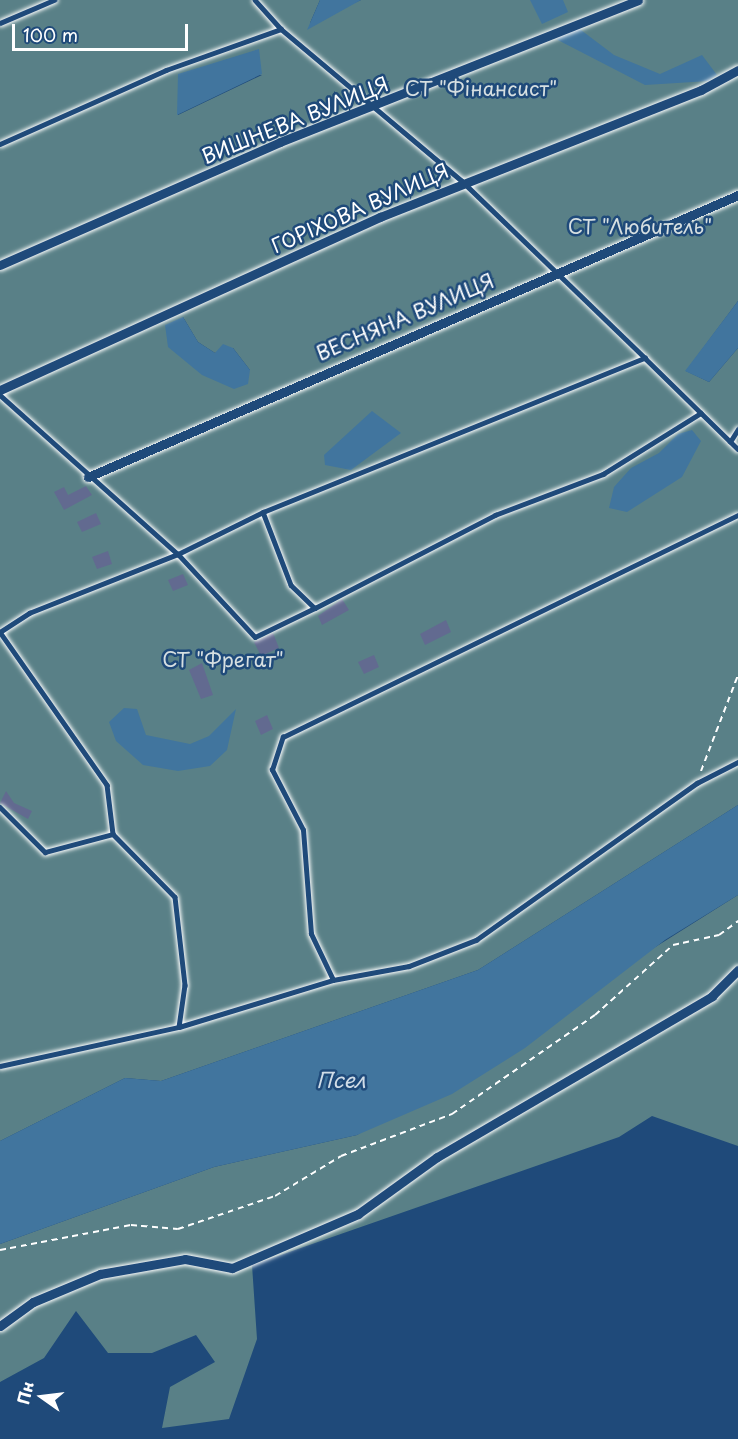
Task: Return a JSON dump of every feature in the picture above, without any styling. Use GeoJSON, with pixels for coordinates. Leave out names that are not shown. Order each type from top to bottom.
{"type":"FeatureCollection","features":[{"type":"Feature","properties":{"kind":"street","name":"ВИШНЕВА ВУЛИЦЯ"},"geometry":{"type":"LineString","coordinates":[[0,265],[280,142],[378,106],[638,0]]}},
{"type":"Feature","properties":{"kind":"street","name":"ГОРІХОВА ВУЛИЦЯ"},"geometry":{"type":"LineString","coordinates":[[0,390],[462,181],[701,90],[738,70]]}},
{"type":"Feature","properties":{"kind":"street","name":"ВЕСНЯНА ВУЛИЦЯ"},"geometry":{"type":"LineString","coordinates":[[88,477],[738,195]]}},
{"type":"Feature","properties":{"kind":"street"},"geometry":{"type":"LineString","coordinates":[[0,1326],[33,1302],[100,1274],[185,1259],[232,1268],[358,1215],[437,1157],[712,996],[738,970]]}},
{"type":"Feature","properties":{"kind":"lane"},"geometry":{"type":"LineString","coordinates":[[0,23],[54,0]]}},
{"type":"Feature","properties":{"kind":"lane"},"geometry":{"type":"LineString","coordinates":[[255,0],[281,29],[378,106],[462,181],[738,449]]}},
{"type":"Feature","properties":{"kind":"lane"},"geometry":{"type":"LineString","coordinates":[[0,144],[166,70],[281,29]]}},
{"type":"Feature","properties":{"kind":"lane"},"geometry":{"type":"LineString","coordinates":[[178,1027],[185,985],[175,897],[113,834],[107,785],[0,632],[29,614],[178,554],[263,512],[645,358]]}},
{"type":"Feature","properties":{"kind":"lane"},"geometry":{"type":"LineString","coordinates":[[0,395],[88,477],[178,554],[255,637],[495,515],[603,474],[701,414]]}},
{"type":"Feature","properties":{"kind":"lane"},"geometry":{"type":"LineString","coordinates":[[730,442],[738,429]]}},
{"type":"Feature","properties":{"kind":"lane"},"geometry":{"type":"LineString","coordinates":[[263,512],[291,585],[315,608]]}},
{"type":"Feature","properties":{"kind":"lane"},"geometry":{"type":"LineString","coordinates":[[333,980],[311,934],[303,830],[272,770],[283,737],[738,515]]}},
{"type":"Feature","properties":{"kind":"lane"},"geometry":{"type":"LineString","coordinates":[[0,1066],[178,1027],[333,980],[409,966],[476,940],[697,783],[738,762]]}},
{"type":"Feature","properties":{"kind":"lane"},"geometry":{"type":"LineString","coordinates":[[0,807],[45,852],[113,834]]}},
{"type":"Feature","properties":{"kind":"path"},"geometry":{"type":"LineString","coordinates":[[697,783],[738,675]]}},
{"type":"Feature","properties":{"kind":"path"},"geometry":{"type":"LineString","coordinates":[[0,1250],[131,1225],[178,1229],[274,1196],[341,1156],[452,1114],[595,1015],[673,945],[719,935],[738,921]]}},
{"type":"Feature","properties":{"kind":"green space"},"geometry":{"type":"Polygon","coordinates":[[[0,0],[320,0],[310,23],[361,0],[738,0],[738,301],[686,371],[709,382],[738,348],[738,805],[478,970],[161,1081],[125,1078],[0,1141],[0,0]],[[178,74],[178,115],[262,75],[178,74]],[[183,317],[169,347],[250,370],[233,348],[215,353],[198,342],[183,317]]]}},
{"type":"Feature","properties":{"kind":"green space"},"geometry":{"type":"Polygon","coordinates":[[[738,895],[738,1146],[652,1116],[619,1137],[252,1265],[257,1339],[229,1419],[162,1428],[170,1387],[215,1362],[196,1335],[152,1353],[108,1353],[76,1311],[44,1358],[0,1382],[0,1244],[214,1167],[357,1135],[738,895]]]}},
{"type":"Feature","properties":{"kind":"water"},"geometry":{"type":"Polygon","coordinates":[[[320,0],[361,0],[307,30],[320,0]]]}},
{"type":"Feature","properties":{"kind":"water"},"geometry":{"type":"Polygon","coordinates":[[[530,0],[563,0],[568,12],[542,24],[530,0]]]}},
{"type":"Feature","properties":{"kind":"water"},"geometry":{"type":"Polygon","coordinates":[[[577,27],[614,55],[660,74],[702,55],[717,75],[709,81],[645,85],[552,37],[577,27]]]}},
{"type":"Feature","properties":{"kind":"water"},"geometry":{"type":"Polygon","coordinates":[[[259,49],[262,74],[177,115],[178,74],[259,49]]]}},
{"type":"Feature","properties":{"kind":"water"},"geometry":{"type":"Polygon","coordinates":[[[738,301],[738,348],[709,382],[685,371],[738,301]]]}},
{"type":"Feature","properties":{"kind":"water"},"geometry":{"type":"Polygon","coordinates":[[[183,317],[198,342],[215,353],[223,344],[233,348],[250,370],[248,384],[234,389],[202,375],[168,347],[165,325],[183,317]]]}},
{"type":"Feature","properties":{"kind":"water"},"geometry":{"type":"Polygon","coordinates":[[[372,411],[401,433],[351,470],[325,465],[324,455],[372,411]]]}},
{"type":"Feature","properties":{"kind":"water"},"geometry":{"type":"Polygon","coordinates":[[[692,430],[701,441],[682,477],[627,512],[609,508],[614,487],[631,468],[659,453],[678,434],[692,430]]]}},
{"type":"Feature","properties":{"kind":"water"},"geometry":{"type":"Polygon","coordinates":[[[124,708],[137,709],[146,735],[190,744],[209,736],[236,709],[227,750],[210,766],[178,771],[143,765],[116,741],[109,722],[124,708]]]}},
{"type":"Feature","properties":{"kind":"water","name":"Псел"},"geometry":{"type":"Polygon","coordinates":[[[738,805],[738,895],[665,940],[525,1048],[452,1094],[357,1135],[214,1167],[0,1244],[0,1141],[125,1078],[161,1081],[478,970],[738,805]]]}},
{"type":"Feature","properties":{"kind":"building"},"geometry":{"type":"Polygon","coordinates":[[[86,486],[92,495],[64,510],[54,492],[64,487],[68,495],[86,486]]]}},
{"type":"Feature","properties":{"kind":"building"},"geometry":{"type":"Polygon","coordinates":[[[96,513],[101,524],[82,532],[77,522],[96,513]]]}},
{"type":"Feature","properties":{"kind":"building"},"geometry":{"type":"Polygon","coordinates":[[[108,551],[112,564],[97,569],[92,557],[108,551]]]}},
{"type":"Feature","properties":{"kind":"building"},"geometry":{"type":"Polygon","coordinates":[[[183,574],[188,585],[173,591],[168,580],[183,574]]]}},
{"type":"Feature","properties":{"kind":"building"},"geometry":{"type":"Polygon","coordinates":[[[342,599],[349,610],[322,625],[318,616],[342,599]]]}},
{"type":"Feature","properties":{"kind":"building"},"geometry":{"type":"Polygon","coordinates":[[[446,620],[451,632],[425,645],[420,634],[446,620]]]}},
{"type":"Feature","properties":{"kind":"building"},"geometry":{"type":"Polygon","coordinates":[[[273,633],[279,648],[261,656],[254,642],[273,633]]]}},
{"type":"Feature","properties":{"kind":"building"},"geometry":{"type":"Polygon","coordinates":[[[374,655],[379,667],[364,674],[358,662],[374,655]]]}},
{"type":"Feature","properties":{"kind":"building"},"geometry":{"type":"Polygon","coordinates":[[[202,663],[213,695],[201,699],[189,670],[202,663]]]}},
{"type":"Feature","properties":{"kind":"building"},"geometry":{"type":"Polygon","coordinates":[[[267,715],[273,729],[261,735],[255,721],[267,715]]]}},
{"type":"Feature","properties":{"kind":"building"},"geometry":{"type":"Polygon","coordinates":[[[6,791],[14,803],[32,811],[28,819],[0,803],[6,791]]]}},
{"type":"Feature","properties":{"kind":"park label","name":"СТ \"Фiнансист\""},"geometry":{"type":"Point","coordinates":[481,88]}},
{"type":"Feature","properties":{"kind":"park label","name":"СТ \"Любитель\""},"geometry":{"type":"Point","coordinates":[640,226]}},
{"type":"Feature","properties":{"kind":"park label","name":"СТ \"Фрегат\""},"geometry":{"type":"Point","coordinates":[223,659]}}]}
